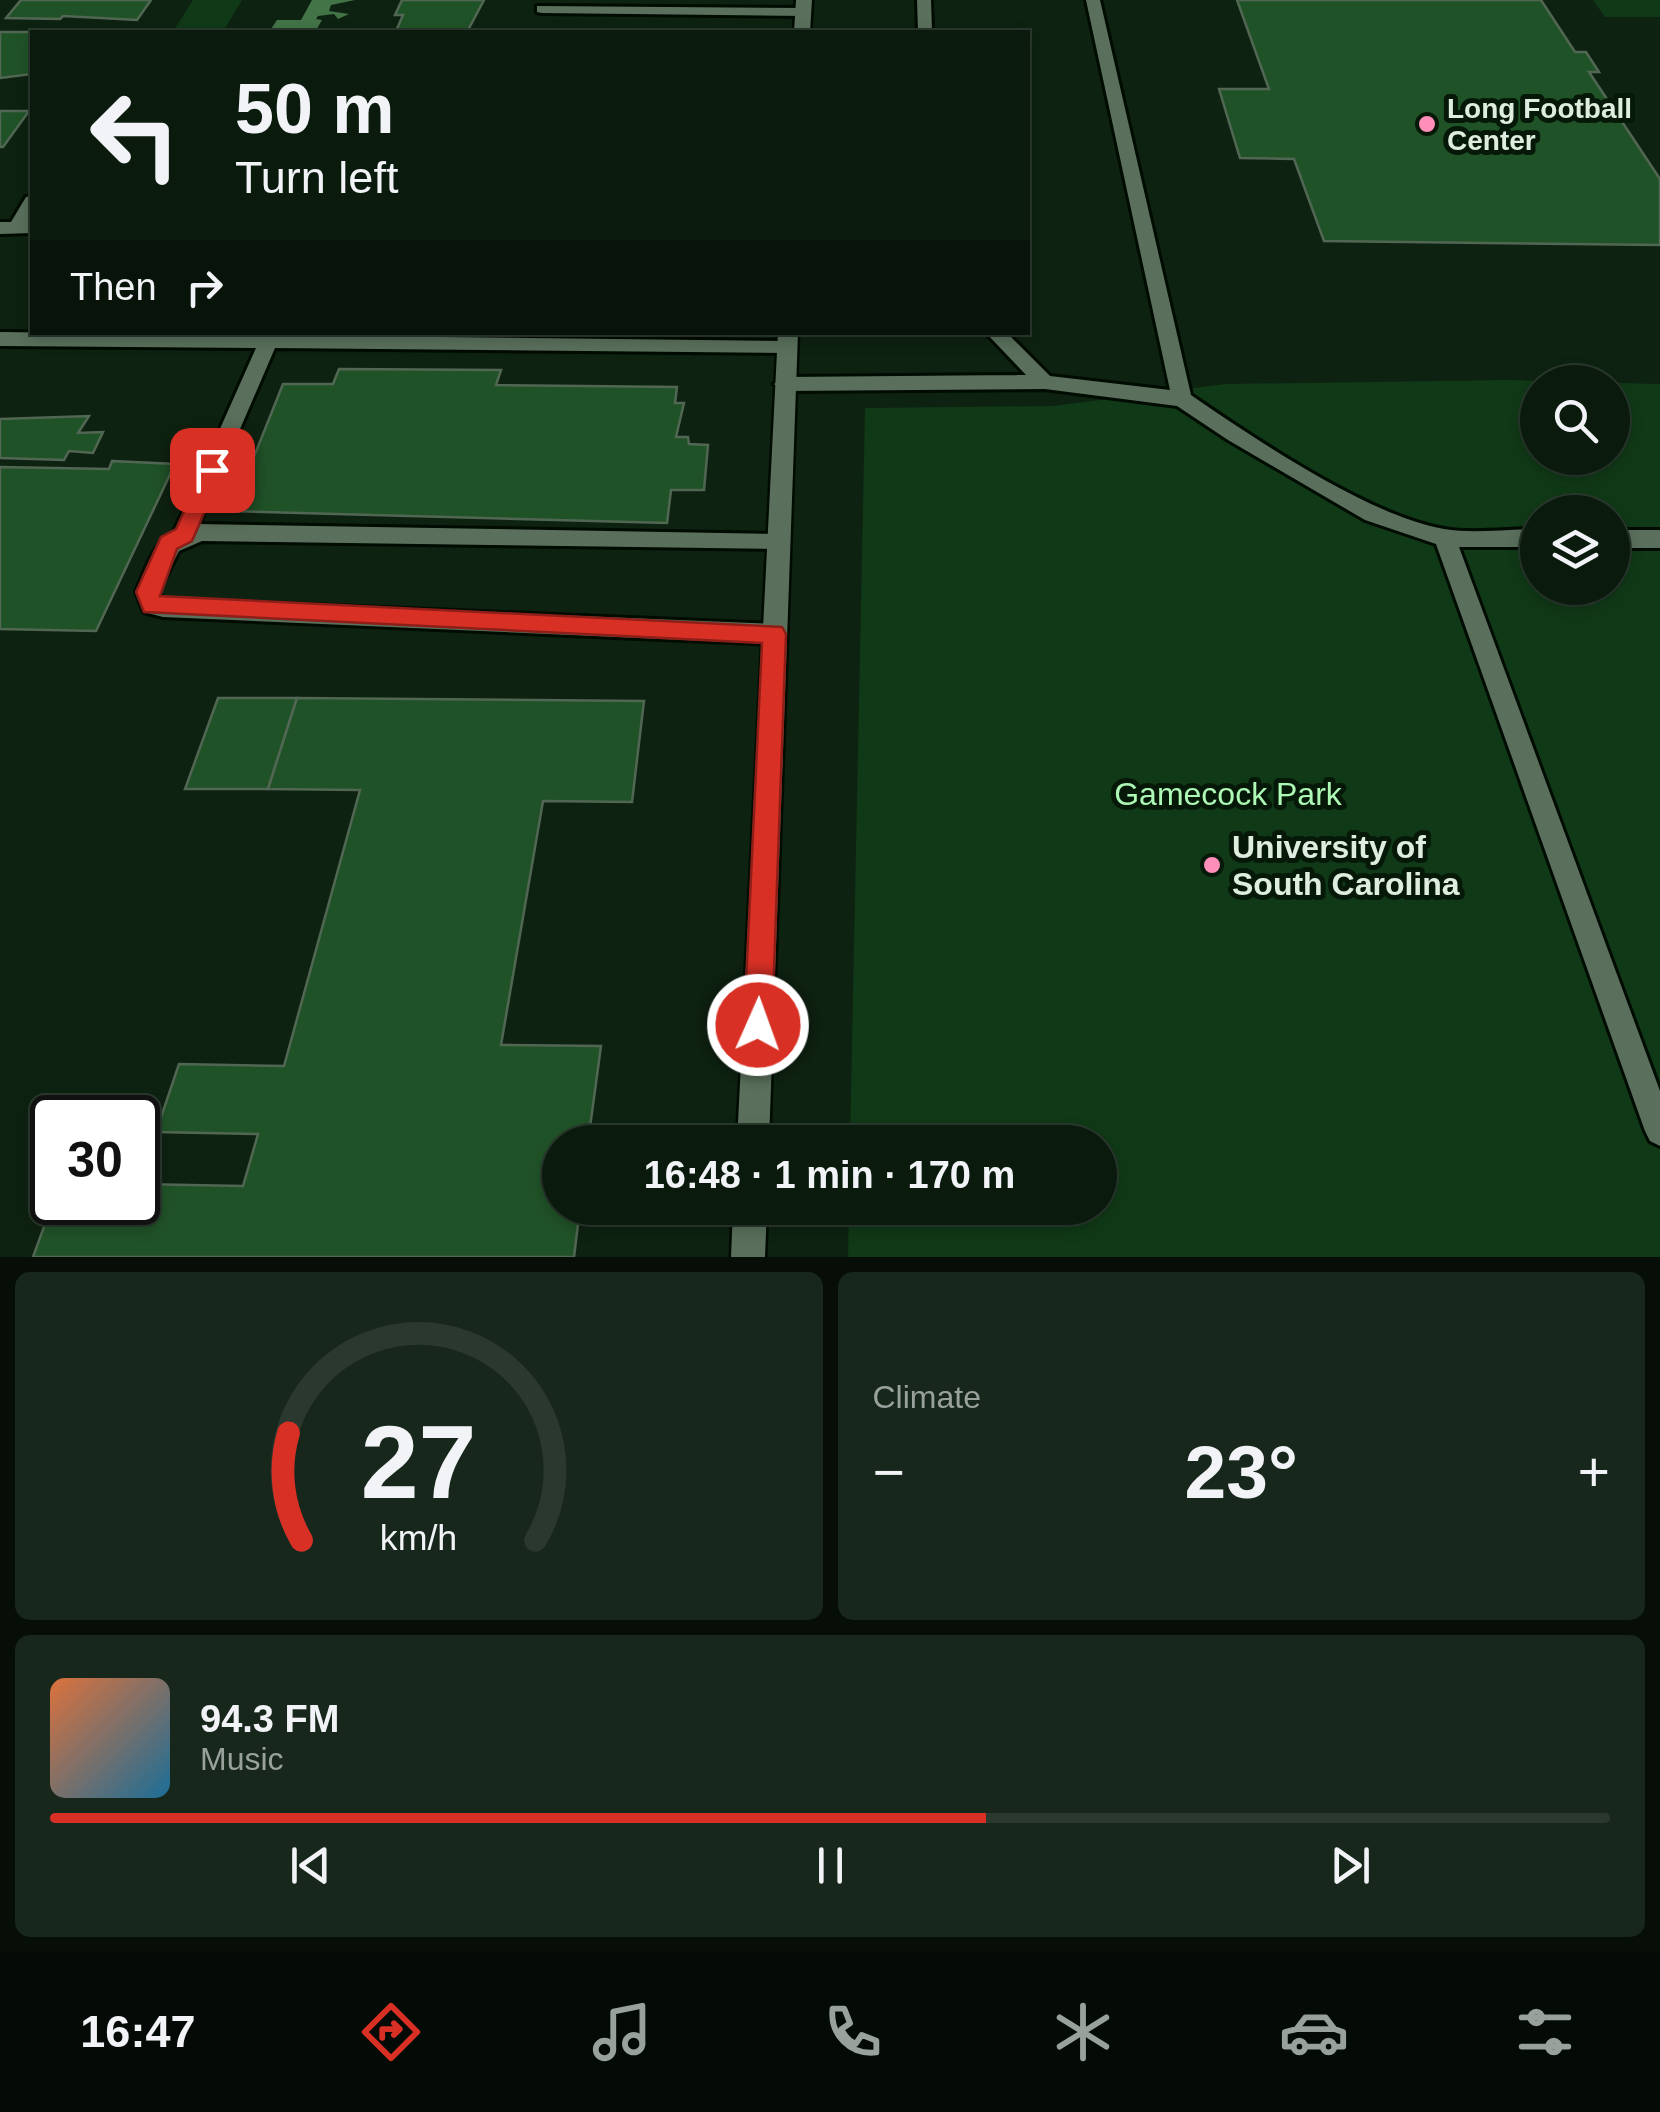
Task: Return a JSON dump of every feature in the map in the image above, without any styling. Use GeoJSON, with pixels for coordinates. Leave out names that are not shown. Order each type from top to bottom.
{"type":"FeatureCollection","features":[{"type":"Feature","properties":{"kind":"street"},"geometry":{"type":"LineString","coordinates":[[754,1125],[788,340]]}},
{"type":"Feature","properties":{"kind":"street"},"geometry":{"type":"LineString","coordinates":[[748,1257],[749,1225]]}},
{"type":"Feature","properties":{"kind":"lane"},"geometry":{"type":"LineString","coordinates":[[924,0],[925,30]]}},
{"type":"Feature","properties":{"kind":"lane"},"geometry":{"type":"LineString","coordinates":[[1093,0],[1182,399]]}},
{"type":"Feature","properties":{"kind":"lane"},"geometry":{"type":"LineString","coordinates":[[541,10],[602,15],[804,6]]}},
{"type":"Feature","properties":{"kind":"lane"},"geometry":{"type":"LineString","coordinates":[[706,30],[710,11]]}},
{"type":"Feature","properties":{"kind":"lane"},"geometry":{"type":"LineString","coordinates":[[16,228],[30,205]]}},
{"type":"Feature","properties":{"kind":"lane"},"geometry":{"type":"LineString","coordinates":[[997,335],[1045,382]]}},
{"type":"Feature","properties":{"kind":"lane"},"geometry":{"type":"LineString","coordinates":[[0,338],[268,342],[788,340]]}},
{"type":"Feature","properties":{"kind":"lane"},"geometry":{"type":"LineString","coordinates":[[184,534],[268,342]]}},
{"type":"Feature","properties":{"kind":"lane"},"geometry":{"type":"LineString","coordinates":[[784,384],[1045,382],[1182,399],[1251,445],[1372,514],[1445,538],[1520,538]]}},
{"type":"Feature","properties":{"kind":"lane"},"geometry":{"type":"LineString","coordinates":[[774,634],[152,605],[147,592],[169,543],[184,534],[202,532],[778,544]]}},
{"type":"Feature","properties":{"kind":"lane"},"geometry":{"type":"LineString","coordinates":[[1445,538],[1660,1131]]}},
{"type":"Feature","properties":{"kind":"lane"},"geometry":{"type":"LineString","coordinates":[[1630,538],[1660,539]]}},
{"type":"Feature","properties":{"kind":"green space"},"geometry":{"type":"Polygon","coordinates":[[[193,0],[242,0],[224,30],[174,30],[193,0]]]}},
{"type":"Feature","properties":{"kind":"green space"},"geometry":{"type":"Polygon","coordinates":[[[1593,0],[1660,0],[1660,17],[1605,17],[1593,0]]]}},
{"type":"Feature","properties":{"kind":"green space","name":"Gamecock Park"},"geometry":{"type":"Polygon","coordinates":[[[1520,380],[1520,475],[1630,475],[1630,383],[1660,384],[1660,1257],[848,1257],[849,1225],[1117,1225],[1117,1125],[850,1125],[865,408],[1053,406],[1226,384],[1520,380]]]}},
{"type":"Feature","properties":{"kind":"shaded area"},"geometry":{"type":"Polygon","coordinates":[[[312,0],[355,0],[331,5],[329,11],[349,14],[338,19],[334,14],[318,16],[316,19],[322,20],[316,30],[270,30],[277,20],[301,20],[312,0]]]}},
{"type":"Feature","properties":{"kind":"building"},"geometry":{"type":"Polygon","coordinates":[[[21,0],[151,0],[137,20],[6,18],[21,0]]]}},
{"type":"Feature","properties":{"kind":"building"},"geometry":{"type":"Polygon","coordinates":[[[402,0],[484,0],[468,30],[396,30],[403,15],[395,15],[402,0]]]}},
{"type":"Feature","properties":{"kind":"building","name":"Long Football Center"},"geometry":{"type":"Polygon","coordinates":[[[1237,0],[1541,0],[1575,52],[1586,52],[1599,72],[1589,72],[1660,179],[1660,245],[1324,241],[1294,159],[1240,158],[1219,89],[1269,89],[1237,0]]]}},
{"type":"Feature","properties":{"kind":"building"},"geometry":{"type":"Polygon","coordinates":[[[0,32],[30,32],[30,74],[0,78],[0,32]]]}},
{"type":"Feature","properties":{"kind":"building"},"geometry":{"type":"Polygon","coordinates":[[[0,111],[29,111],[3,147],[0,147],[0,111]]]}},
{"type":"Feature","properties":{"kind":"building"},"geometry":{"type":"Polygon","coordinates":[[[339,369],[501,370],[496,385],[677,387],[675,403],[684,403],[676,437],[688,437],[689,444],[708,445],[704,490],[671,490],[667,523],[230,511],[244,477],[235,478],[240,465],[251,464],[283,384],[333,384],[339,369]]]}},
{"type":"Feature","properties":{"kind":"building"},"geometry":{"type":"Polygon","coordinates":[[[89,416],[78,433],[103,432],[93,453],[69,451],[64,460],[0,458],[0,419],[89,416]]]}},
{"type":"Feature","properties":{"kind":"building"},"geometry":{"type":"Polygon","coordinates":[[[112,461],[175,464],[96,631],[0,629],[0,467],[109,469],[112,461]]]}},
{"type":"Feature","properties":{"kind":"building"},"geometry":{"type":"Polygon","coordinates":[[[218,698],[297,698],[268,789],[185,789],[218,698]]]}},
{"type":"Feature","properties":{"kind":"building"},"geometry":{"type":"Polygon","coordinates":[[[297,698],[644,701],[632,802],[543,801],[501,1045],[601,1046],[590,1125],[542,1125],[542,1225],[578,1225],[574,1257],[33,1257],[45,1225],[160,1225],[160,1184],[243,1186],[258,1134],[160,1132],[160,1120],[179,1064],[284,1066],[360,790],[268,789],[297,698]]]}},
{"type":"Feature","properties":{"kind":"place","name":"Long Football Center"},"geometry":{"type":"Point","coordinates":[1427,124]}},
{"type":"Feature","properties":{"kind":"place","name":"University of South Carolina"},"geometry":{"type":"Point","coordinates":[1212,865]}},
{"type":"Feature","properties":{"kind":"route"},"geometry":{"type":"LineString","coordinates":[[212,470],[184,534],[169,543],[147,592],[152,605],[774,634],[758,1025]]}}]}
